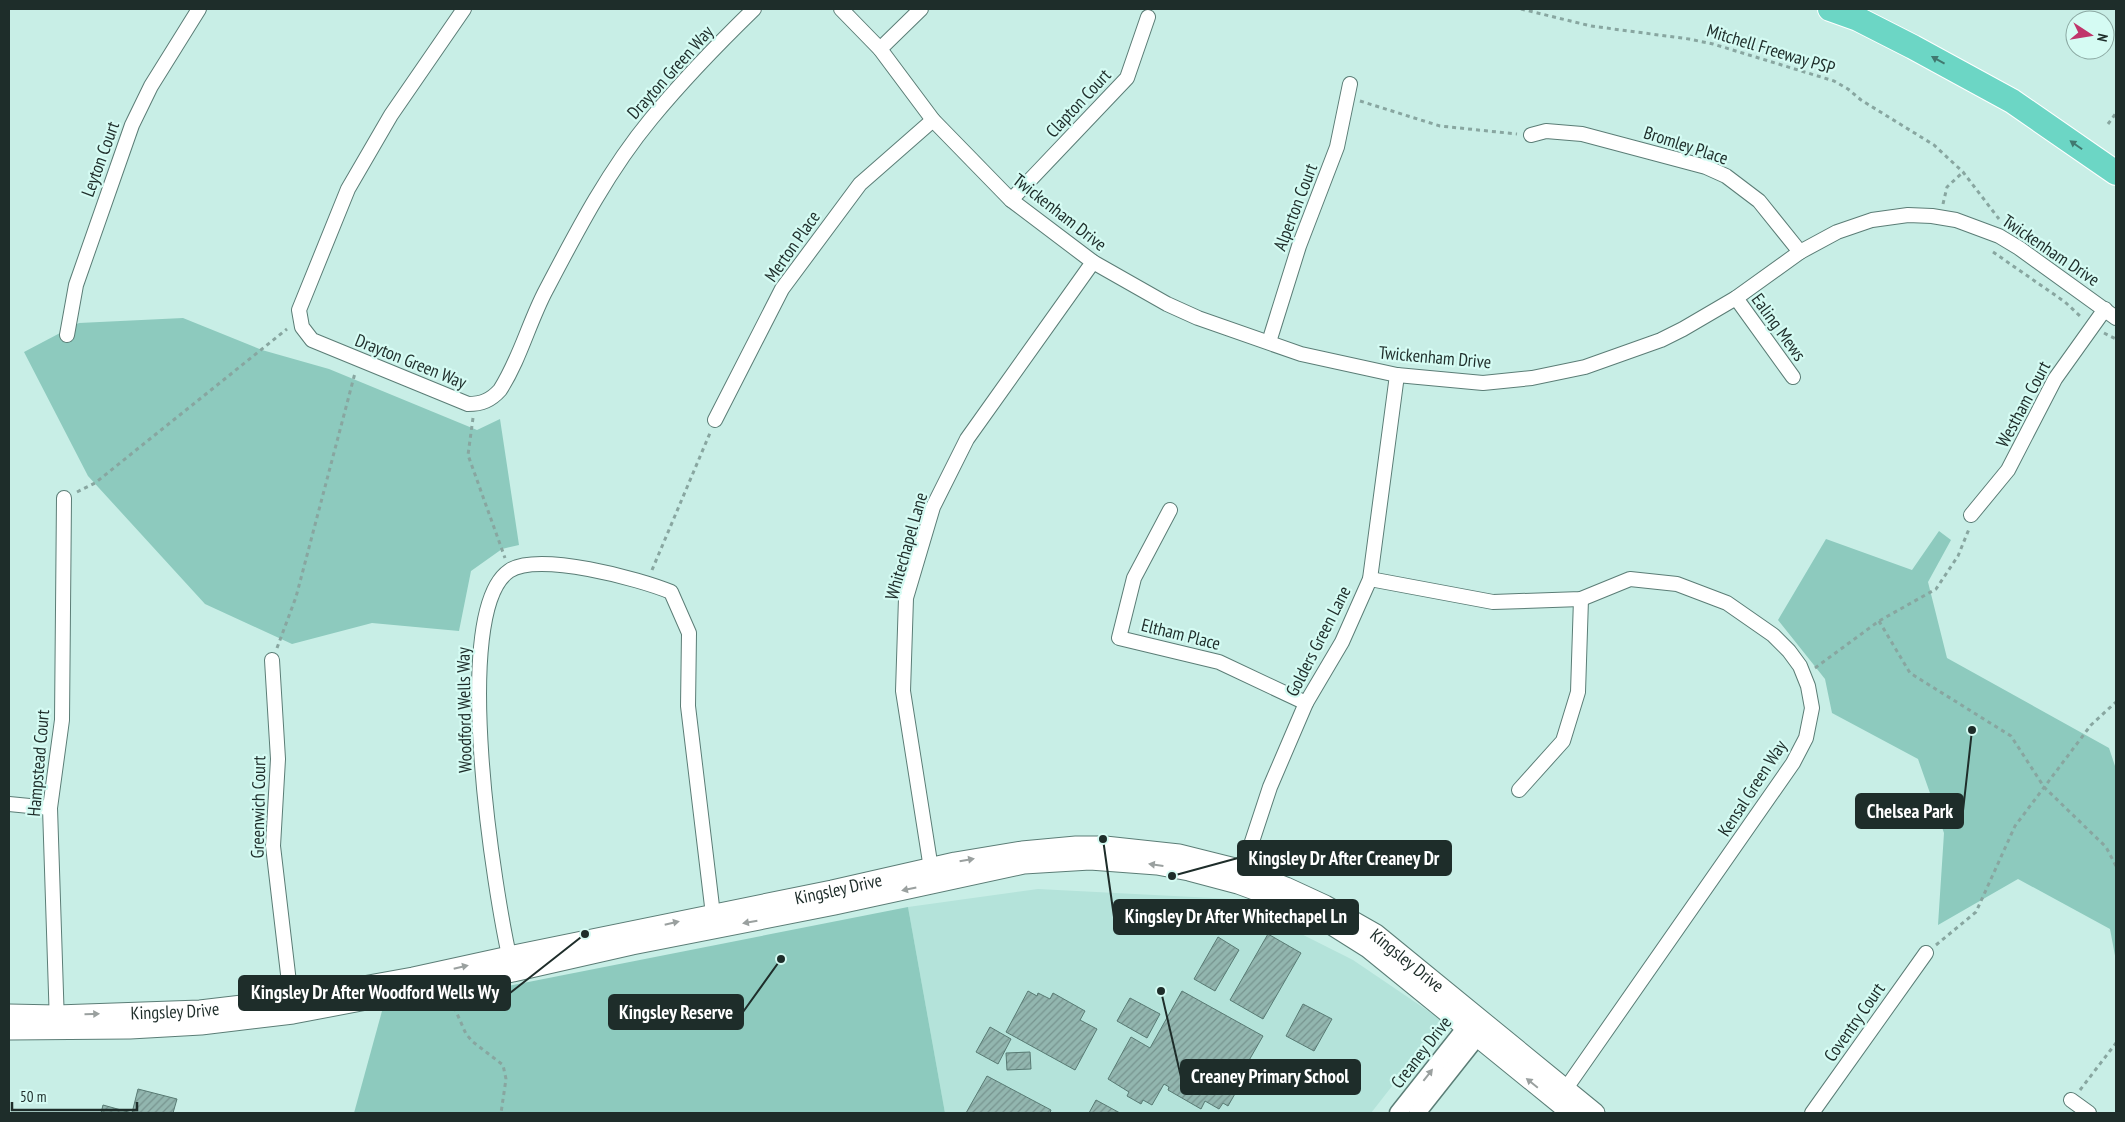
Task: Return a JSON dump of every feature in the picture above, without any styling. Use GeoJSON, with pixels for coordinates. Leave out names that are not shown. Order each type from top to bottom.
{"type":"FeatureCollection","features":[{"type":"Feature","properties":{"kind":"highway"},"geometry":{"type":"LineString","coordinates":[[1830,9],[1858,20],[1913,47],[2012,101],[2116,173]]}},
{"type":"Feature","properties":{"kind":"main road","name":"Kingsley Drive"},"geometry":{"type":"LineString","coordinates":[[9,1030],[57,1023],[201,1025],[511,964],[713,921],[818,909],[932,876],[1024,864],[1090,860],[1157,865],[1240,877],[1281,900],[1322,919],[1368,948],[1476,1027],[1564,1102],[1595,1113]]}},
{"type":"Feature","properties":{"kind":"main road","name":"Kingsley Drive"},"geometry":{"type":"LineString","coordinates":[[9,1014],[57,1023]]}},
{"type":"Feature","properties":{"kind":"street","name":"Leyton Court"},"geometry":{"type":"LineString","coordinates":[[67,335],[76,285],[132,125],[151,86],[199,9]]}},
{"type":"Feature","properties":{"kind":"street"},"geometry":{"type":"LineString","coordinates":[[299,319],[302,301],[327,239],[362,163],[391,115],[464,9]]}},
{"type":"Feature","properties":{"kind":"street","name":"Drayton Green Way"},"geometry":{"type":"LineString","coordinates":[[299,319],[306,335],[312,340],[359,360],[459,402],[476,404],[490,400],[504,384],[544,292],[591,205],[629,148],[650,120],[703,58],[754,9]]}},
{"type":"Feature","properties":{"kind":"street","name":"Twickenham Drive"},"geometry":{"type":"LineString","coordinates":[[841,9],[880,49],[933,120],[1011,200],[1092,262],[1167,304],[1198,318],[1301,354],[1397,376],[1483,383],[1532,378],[1585,367],[1661,340],[1736,298],[1800,252],[1837,232],[1872,220],[1908,215],[1944,217],[1978,226],[2004,238],[2111,313]]}},
{"type":"Feature","properties":{"kind":"street"},"geometry":{"type":"LineString","coordinates":[[880,49],[921,9]]}},
{"type":"Feature","properties":{"kind":"street","name":"Clapton Court"},"geometry":{"type":"LineString","coordinates":[[1011,200],[1127,78],[1148,17]]}},
{"type":"Feature","properties":{"kind":"street","name":"Alperton Court"},"geometry":{"type":"LineString","coordinates":[[1269,342],[1299,246],[1337,147],[1349,91]]}},
{"type":"Feature","properties":{"kind":"street","name":"Merton Place"},"geometry":{"type":"LineString","coordinates":[[715,420],[782,289],[860,184],[933,120]]}},
{"type":"Feature","properties":{"kind":"street","name":"Bromley Place"},"geometry":{"type":"LineString","coordinates":[[1531,135],[1546,131],[1582,134],[1706,167],[1726,176],[1759,201],[1800,252]]}},
{"type":"Feature","properties":{"kind":"street","name":"Whitechapel Lane"},"geometry":{"type":"LineString","coordinates":[[932,876],[903,691],[906,598],[933,507],[967,439],[1092,262]]}},
{"type":"Feature","properties":{"kind":"street","name":"Ealing Mews"},"geometry":{"type":"LineString","coordinates":[[1736,298],[1793,377]]}},
{"type":"Feature","properties":{"kind":"street","name":"Westham Court"},"geometry":{"type":"LineString","coordinates":[[1971,518],[2008,470],[2046,394],[2093,326],[2111,313]]}},
{"type":"Feature","properties":{"kind":"street","name":"Golders Green Lane"},"geometry":{"type":"LineString","coordinates":[[1240,877],[1270,788],[1306,703],[1342,642],[1370,579],[1397,376]]}},
{"type":"Feature","properties":{"kind":"street","name":"Hampstead Court"},"geometry":{"type":"LineString","coordinates":[[57,1023],[50,808],[62,720],[64,498]]}},
{"type":"Feature","properties":{"kind":"street","name":"Eltham Place"},"geometry":{"type":"LineString","coordinates":[[1170,510],[1134,578],[1119,638],[1219,662],[1306,703]]}},
{"type":"Feature","properties":{"kind":"street"},"geometry":{"type":"LineString","coordinates":[[511,569],[523,565],[576,566],[647,582],[671,592],[690,632],[688,706],[713,921]]}},
{"type":"Feature","properties":{"kind":"street","name":"Woodford Wells Way"},"geometry":{"type":"LineString","coordinates":[[511,569],[502,576],[492,592],[484,621],[480,656],[479,692],[489,840],[511,964]]}},
{"type":"Feature","properties":{"kind":"street","name":"Kensal Green Way"},"geometry":{"type":"LineString","coordinates":[[1370,579],[1454,597],[1493,602],[1581,599],[1630,579],[1677,584],[1727,603],[1756,622],[1789,651],[1804,675],[1812,708],[1806,738],[1794,763],[1564,1102]]}},
{"type":"Feature","properties":{"kind":"street"},"geometry":{"type":"LineString","coordinates":[[1519,790],[1563,742],[1578,692],[1581,599]]}},
{"type":"Feature","properties":{"kind":"street","name":"Greenwich Court"},"geometry":{"type":"LineString","coordinates":[[272,660],[278,759],[273,846],[292,1006]]}},
{"type":"Feature","properties":{"kind":"street"},"geometry":{"type":"LineString","coordinates":[[9,804],[50,808]]}},
{"type":"Feature","properties":{"kind":"street","name":"Coventry Court"},"geometry":{"type":"LineString","coordinates":[[1812,1113],[1926,953]]}},
{"type":"Feature","properties":{"kind":"street","name":"Creaney Drive"},"geometry":{"type":"LineString","coordinates":[[1398,1113],[1476,1027]]}},
{"type":"Feature","properties":{"kind":"street","name":"Creaney Drive"},"geometry":{"type":"LineString","coordinates":[[1417,1113],[1476,1027]]}},
{"type":"Feature","properties":{"kind":"street"},"geometry":{"type":"LineString","coordinates":[[2071,1100],[2089,1113]]}},
{"type":"Feature","properties":{"kind":"path","name":"Mitchell Freeway PSP"},"geometry":{"type":"LineString","coordinates":[[1522,9],[1590,26],[1713,44],[1834,81],[1934,145],[1964,172],[1947,187],[1942,208],[1944,217]]}},
{"type":"Feature","properties":{"kind":"path"},"geometry":{"type":"LineString","coordinates":[[1349,91],[1440,126],[1531,135]]}},
{"type":"Feature","properties":{"kind":"path"},"geometry":{"type":"LineString","coordinates":[[2108,124],[2116,113]]}},
{"type":"Feature","properties":{"kind":"path"},"geometry":{"type":"LineString","coordinates":[[1986,247],[2065,302],[2093,326],[2110,338],[2116,339]]}},
{"type":"Feature","properties":{"kind":"path"},"geometry":{"type":"LineString","coordinates":[[64,498],[95,484],[299,319]]}},
{"type":"Feature","properties":{"kind":"path"},"geometry":{"type":"LineString","coordinates":[[272,660],[296,597],[359,360]]}},
{"type":"Feature","properties":{"kind":"path"},"geometry":{"type":"LineString","coordinates":[[476,404],[468,455],[511,569]]}},
{"type":"Feature","properties":{"kind":"path"},"geometry":{"type":"LineString","coordinates":[[647,582],[715,420]]}},
{"type":"Feature","properties":{"kind":"path"},"geometry":{"type":"LineString","coordinates":[[1804,675],[1879,621],[1936,589],[1958,556],[1971,518]]}},
{"type":"Feature","properties":{"kind":"path"},"geometry":{"type":"LineString","coordinates":[[1879,621],[1910,673],[2011,736],[2044,787],[2106,847],[2116,866]]}},
{"type":"Feature","properties":{"kind":"path"},"geometry":{"type":"LineString","coordinates":[[1926,953],[1976,912],[2015,826],[2091,725],[2116,702]]}},
{"type":"Feature","properties":{"kind":"path"},"geometry":{"type":"LineString","coordinates":[[449,996],[466,1034],[503,1066],[506,1079],[501,1113]]}},
{"type":"Feature","properties":{"kind":"path"},"geometry":{"type":"LineString","coordinates":[[2071,1100],[2116,1043]]}},
{"type":"Feature","properties":{"kind":"shaded area"},"geometry":{"type":"Polygon","coordinates":[[[1038,889],[1232,899],[1353,960],[1443,1021],[1371,1113],[945,1113],[908,907],[1038,889]]]}},
{"type":"Feature","properties":{"kind":"green space"},"geometry":{"type":"Polygon","coordinates":[[[183,318],[262,350],[329,369],[477,430],[500,419],[519,545],[502,549],[471,571],[459,631],[372,623],[292,644],[205,604],[88,476],[24,352],[79,323],[183,318]]]}},
{"type":"Feature","properties":{"kind":"green space"},"geometry":{"type":"Polygon","coordinates":[[[1939,531],[1951,540],[1928,582],[1947,658],[2109,748],[2116,769],[2116,961],[2110,929],[2018,879],[1938,925],[1944,833],[1918,759],[1832,713],[1825,679],[1778,620],[1826,539],[1912,570],[1939,531]]]}},
{"type":"Feature","properties":{"kind":"green space"},"geometry":{"type":"Polygon","coordinates":[[[908,907],[945,1113],[354,1113],[382,1011],[908,907]]]}},
{"type":"Feature","properties":{"kind":"building"},"geometry":{"type":"Polygon","coordinates":[[[1268,934],[1301,953],[1263,1019],[1230,1000],[1268,934]]]}},
{"type":"Feature","properties":{"kind":"building"},"geometry":{"type":"Polygon","coordinates":[[[1218,937],[1239,950],[1215,991],[1194,979],[1218,937]]]}},
{"type":"Feature","properties":{"kind":"building"},"geometry":{"type":"Polygon","coordinates":[[[1028,991],[1037,996],[1038,993],[1050,999],[1053,993],[1085,1011],[1080,1020],[1097,1029],[1075,1070],[1006,1032],[1028,991]]]}},
{"type":"Feature","properties":{"kind":"building"},"geometry":{"type":"Polygon","coordinates":[[[1182,991],[1263,1036],[1236,1083],[1240,1085],[1228,1106],[1223,1103],[1219,1109],[1205,1101],[1201,1109],[1168,1090],[1169,1087],[1164,1084],[1152,1105],[1143,1100],[1141,1104],[1127,1096],[1129,1092],[1108,1079],[1131,1037],[1150,1048],[1182,991]]]}},
{"type":"Feature","properties":{"kind":"building"},"geometry":{"type":"Polygon","coordinates":[[[1130,998],[1160,1014],[1147,1038],[1117,1021],[1130,998]]]}},
{"type":"Feature","properties":{"kind":"building"},"geometry":{"type":"Polygon","coordinates":[[[1303,1004],[1332,1019],[1314,1051],[1286,1036],[1303,1004]]]}},
{"type":"Feature","properties":{"kind":"building"},"geometry":{"type":"Polygon","coordinates":[[[990,1027],[1011,1039],[998,1064],[976,1052],[990,1027]]]}},
{"type":"Feature","properties":{"kind":"building"},"geometry":{"type":"Polygon","coordinates":[[[1030,1052],[1031,1069],[1007,1070],[1006,1053],[1030,1052]]]}},
{"type":"Feature","properties":{"kind":"building"},"geometry":{"type":"Polygon","coordinates":[[[987,1076],[1051,1110],[1050,1113],[966,1113],[987,1076]]]}},
{"type":"Feature","properties":{"kind":"building"},"geometry":{"type":"Polygon","coordinates":[[[138,1089],[177,1099],[173,1113],[132,1113],[138,1089]]]}},
{"type":"Feature","properties":{"kind":"building"},"geometry":{"type":"Polygon","coordinates":[[[1096,1100],[1120,1113],[1089,1113],[1096,1100]]]}},
{"type":"Feature","properties":{"kind":"building"},"geometry":{"type":"Polygon","coordinates":[[[103,1105],[132,1113],[101,1113],[103,1105]]]}},
{"type":"Feature","properties":{"kind":"place","name":"Chelsea Park"},"geometry":{"type":"Point","coordinates":[1972,730]}},
{"type":"Feature","properties":{"kind":"place","name":"Kingsley Dr After Whitechapel Ln"},"geometry":{"type":"Point","coordinates":[1103,839]}},
{"type":"Feature","properties":{"kind":"place","name":"Kingsley Dr After Creaney Dr"},"geometry":{"type":"Point","coordinates":[1172,876]}},
{"type":"Feature","properties":{"kind":"place","name":"Kingsley Dr After Woodford Wells Wy"},"geometry":{"type":"Point","coordinates":[585,934]}},
{"type":"Feature","properties":{"kind":"place","name":"Kingsley Reserve"},"geometry":{"type":"Point","coordinates":[781,959]}},
{"type":"Feature","properties":{"kind":"place","name":"Creaney Primary School"},"geometry":{"type":"Point","coordinates":[1161,991]}}]}
